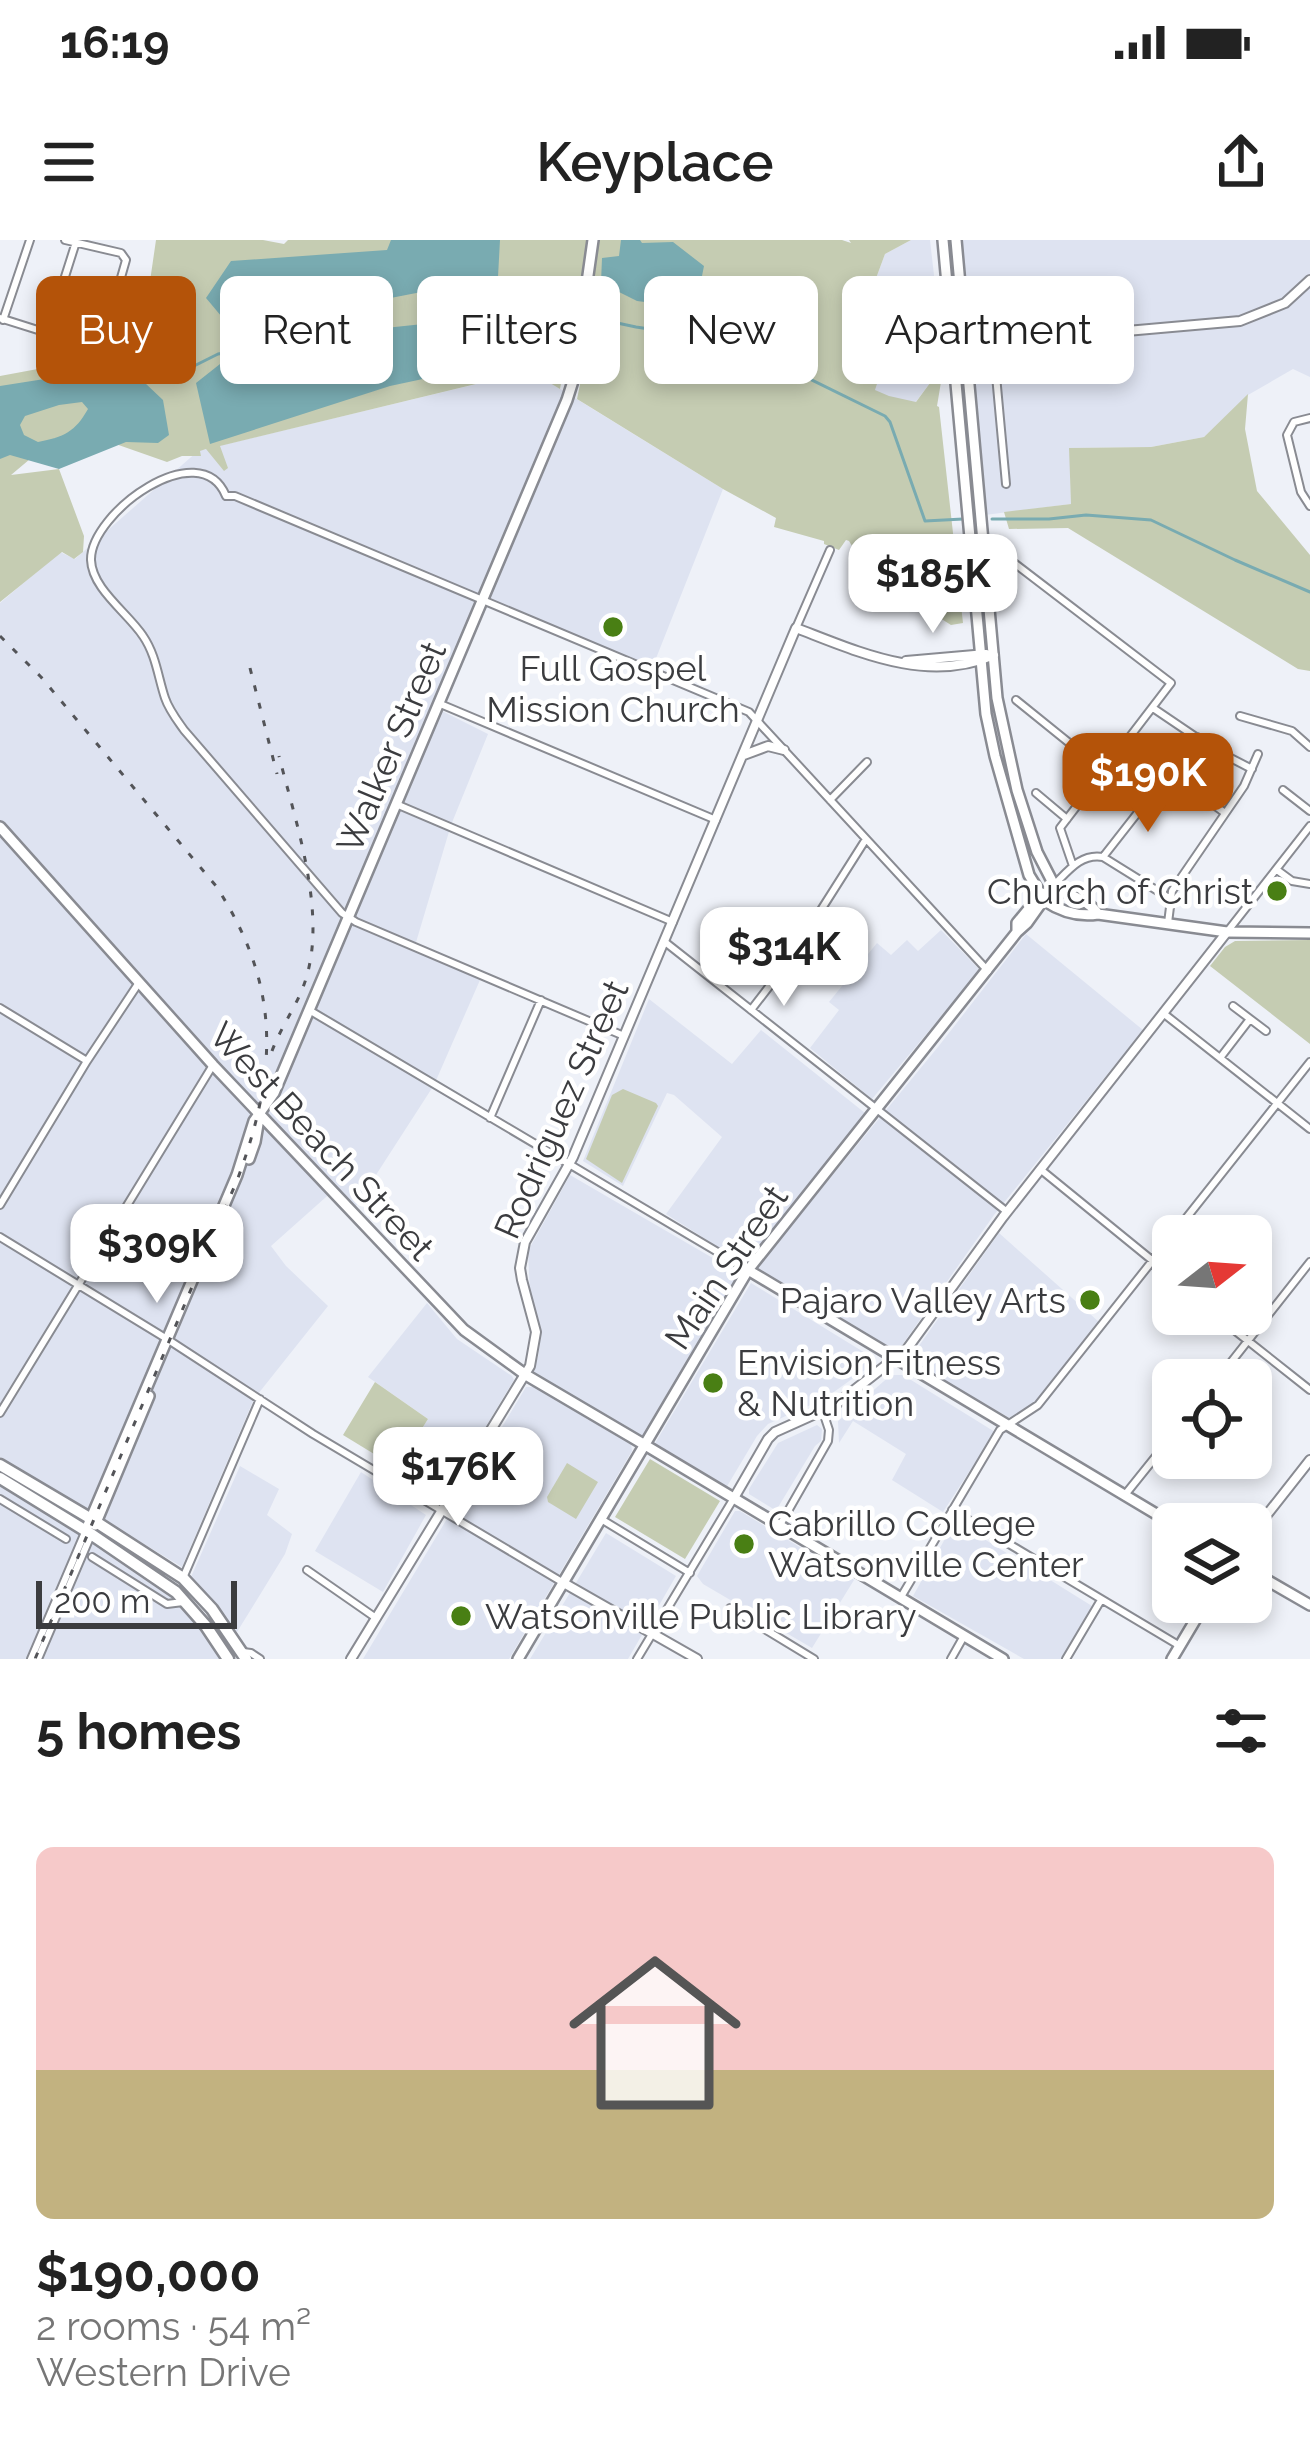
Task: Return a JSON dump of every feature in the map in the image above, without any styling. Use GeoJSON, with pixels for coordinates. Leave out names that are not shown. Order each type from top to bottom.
{"type":"FeatureCollection","features":[{"type":"Feature","properties":{"kind":"highway"},"geometry":{"type":"LineString","coordinates":[[0,1465],[91,1526],[176,1592],[222,1656]]}},
{"type":"Feature","properties":{"kind":"highway"},"geometry":{"type":"LineString","coordinates":[[0,1478],[183,1578],[245,1656]]}},
{"type":"Feature","properties":{"kind":"main road","name":"Walker Street"},"geometry":{"type":"LineString","coordinates":[[170,1341],[259,1112],[274,1093],[567,400],[593,240]]}},
{"type":"Feature","properties":{"kind":"main road"},"geometry":{"type":"LineString","coordinates":[[943,240],[946,276]]}},
{"type":"Feature","properties":{"kind":"main road"},"geometry":{"type":"LineString","coordinates":[[956,240],[960,276]]}},
{"type":"Feature","properties":{"kind":"main road"},"geometry":{"type":"LineString","coordinates":[[956,384],[986,714],[1029,875],[1042,898],[1059,910],[1082,914],[1228,932],[1310,933]]}},
{"type":"Feature","properties":{"kind":"main road"},"geometry":{"type":"LineString","coordinates":[[970,384],[1000,714],[1012,772],[1037,851],[1054,886],[1091,904],[1098,914]]}},
{"type":"Feature","properties":{"kind":"main road","name":"West Beach Street"},"geometry":{"type":"LineString","coordinates":[[0,827],[5,839],[138,984],[464,1330],[526,1375],[1003,1659]]}},
{"type":"Feature","properties":{"kind":"main road"},"geometry":{"type":"LineString","coordinates":[[1027,910],[1029,875]]}},
{"type":"Feature","properties":{"kind":"main road","name":"Main Street"},"geometry":{"type":"LineString","coordinates":[[1017,932],[1016,923],[1054,886]]}},
{"type":"Feature","properties":{"kind":"main road","name":"Main Street"},"geometry":{"type":"LineString","coordinates":[[518,1659],[748,1270],[1042,898]]}},
{"type":"Feature","properties":{"kind":"main road","name":"Walker Street"},"geometry":{"type":"LineString","coordinates":[[91,1526],[255,1142],[259,1112]]}},
{"type":"Feature","properties":{"kind":"main road"},"geometry":{"type":"LineString","coordinates":[[255,1142],[271,1132],[280,1136]]}},
{"type":"Feature","properties":{"kind":"main road"},"geometry":{"type":"LineString","coordinates":[[748,1270],[1152,1512]]}},
{"type":"Feature","properties":{"kind":"main road"},"geometry":{"type":"LineString","coordinates":[[1272,1582],[1310,1605]]}},
{"type":"Feature","properties":{"kind":"main road"},"geometry":{"type":"LineString","coordinates":[[1172,1659],[1194,1623]]}},
{"type":"Feature","properties":{"kind":"street"},"geometry":{"type":"LineString","coordinates":[[30,240],[2,319],[36,329]]}},
{"type":"Feature","properties":{"kind":"street"},"geometry":{"type":"LineString","coordinates":[[65,240],[121,253],[126,260],[121,276]]}},
{"type":"Feature","properties":{"kind":"street"},"geometry":{"type":"LineString","coordinates":[[65,276],[76,242]]}},
{"type":"Feature","properties":{"kind":"street"},"geometry":{"type":"LineString","coordinates":[[1134,330],[1245,320],[1285,303],[1310,280]]}},
{"type":"Feature","properties":{"kind":"street"},"geometry":{"type":"LineString","coordinates":[[997,384],[1006,484]]}},
{"type":"Feature","properties":{"kind":"street"},"geometry":{"type":"LineString","coordinates":[[1310,418],[1294,422],[1287,435],[1301,492],[1310,506]]}},
{"type":"Feature","properties":{"kind":"street"},"geometry":{"type":"LineString","coordinates":[[625,1036],[348,919],[184,730],[166,702],[149,645],[92,568],[95,539],[102,527],[167,476],[186,471],[206,475],[222,486],[226,496],[749,712],[988,971]]}},
{"type":"Feature","properties":{"kind":"street","name":"Rodriguez Street"},"geometry":{"type":"LineString","coordinates":[[351,1659],[526,1375],[536,1332],[522,1280],[522,1253],[529,1232],[569,1165],[830,550]]}},
{"type":"Feature","properties":{"kind":"street"},"geometry":{"type":"LineString","coordinates":[[1005,556],[1172,683],[1060,828],[1073,866]]}},
{"type":"Feature","properties":{"kind":"street"},"geometry":{"type":"LineString","coordinates":[[796,628],[872,658],[898,662],[932,666],[994,655]]}},
{"type":"Feature","properties":{"kind":"street"},"geometry":{"type":"LineString","coordinates":[[787,649],[814,635]]}},
{"type":"Feature","properties":{"kind":"street"},"geometry":{"type":"LineString","coordinates":[[1016,700],[1104,771]]}},
{"type":"Feature","properties":{"kind":"street"},"geometry":{"type":"LineString","coordinates":[[439,703],[716,820]]}},
{"type":"Feature","properties":{"kind":"street"},"geometry":{"type":"LineString","coordinates":[[1153,709],[1252,769]]}},
{"type":"Feature","properties":{"kind":"street"},"geometry":{"type":"LineString","coordinates":[[1240,716],[1292,731],[1310,747]]}},
{"type":"Feature","properties":{"kind":"street"},"geometry":{"type":"LineString","coordinates":[[1103,857],[1197,737]]}},
{"type":"Feature","properties":{"kind":"street"},"geometry":{"type":"LineString","coordinates":[[743,756],[768,746],[784,750]]}},
{"type":"Feature","properties":{"kind":"street"},"geometry":{"type":"LineString","coordinates":[[1168,923],[1169,898],[1258,754]]}},
{"type":"Feature","properties":{"kind":"street"},"geometry":{"type":"LineString","coordinates":[[830,800],[867,762]]}},
{"type":"Feature","properties":{"kind":"street"},"geometry":{"type":"LineString","coordinates":[[1170,772],[1225,813]]}},
{"type":"Feature","properties":{"kind":"street"},"geometry":{"type":"LineString","coordinates":[[1283,790],[1310,811]]}},
{"type":"Feature","properties":{"kind":"street"},"geometry":{"type":"LineString","coordinates":[[1036,793],[1067,819]]}},
{"type":"Feature","properties":{"kind":"street"},"geometry":{"type":"LineString","coordinates":[[396,804],[673,922]]}},
{"type":"Feature","properties":{"kind":"street"},"geometry":{"type":"LineString","coordinates":[[637,1659],[768,1439],[780,1429],[823,1412],[908,1349],[1040,1169],[1310,826]]}},
{"type":"Feature","properties":{"kind":"street"},"geometry":{"type":"LineString","coordinates":[[751,1010],[786,965],[866,839]]}},
{"type":"Feature","properties":{"kind":"street"},"geometry":{"type":"LineString","coordinates":[[1054,886],[1089,856],[1103,857],[1169,898]]}},
{"type":"Feature","properties":{"kind":"street"},"geometry":{"type":"LineString","coordinates":[[1276,869],[1292,881],[1310,884]]}},
{"type":"Feature","properties":{"kind":"street"},"geometry":{"type":"LineString","coordinates":[[665,942],[1007,1212]]}},
{"type":"Feature","properties":{"kind":"street"},"geometry":{"type":"LineString","coordinates":[[0,1205],[138,984]]}},
{"type":"Feature","properties":{"kind":"street"},"geometry":{"type":"LineString","coordinates":[[490,1118],[541,1000]]}},
{"type":"Feature","properties":{"kind":"street"},"geometry":{"type":"LineString","coordinates":[[1233,1006],[1266,1031]]}},
{"type":"Feature","properties":{"kind":"street"},"geometry":{"type":"LineString","coordinates":[[0,1008],[87,1061]]}},
{"type":"Feature","properties":{"kind":"street"},"geometry":{"type":"LineString","coordinates":[[309,1010],[748,1270]]}},
{"type":"Feature","properties":{"kind":"street"},"geometry":{"type":"LineString","coordinates":[[1163,1013],[1310,1130]]}},
{"type":"Feature","properties":{"kind":"street"},"geometry":{"type":"LineString","coordinates":[[1220,1058],[1250,1019]]}},
{"type":"Feature","properties":{"kind":"street"},"geometry":{"type":"LineString","coordinates":[[1189,1215],[1310,1062]]}},
{"type":"Feature","properties":{"kind":"street"},"geometry":{"type":"LineString","coordinates":[[0,1413],[213,1065]]}},
{"type":"Feature","properties":{"kind":"street"},"geometry":{"type":"LineString","coordinates":[[1040,1169],[1152,1260]]}},
{"type":"Feature","properties":{"kind":"street"},"geometry":{"type":"LineString","coordinates":[[0,1237],[443,1513],[697,1659]]}},
{"type":"Feature","properties":{"kind":"street"},"geometry":{"type":"LineString","coordinates":[[901,1598],[999,1431],[1038,1406],[1152,1262]]}},
{"type":"Feature","properties":{"kind":"street"},"geometry":{"type":"LineString","coordinates":[[1234,1359],[1310,1262]]}},
{"type":"Feature","properties":{"kind":"street"},"geometry":{"type":"LineString","coordinates":[[1241,1335],[1310,1390]]}},
{"type":"Feature","properties":{"kind":"street"},"geometry":{"type":"LineString","coordinates":[[183,1578],[260,1399]]}},
{"type":"Feature","properties":{"kind":"street"},"geometry":{"type":"LineString","coordinates":[[780,1525],[828,1441],[823,1412]]}},
{"type":"Feature","properties":{"kind":"street"},"geometry":{"type":"LineString","coordinates":[[1272,1508],[1310,1460]]}},
{"type":"Feature","properties":{"kind":"street"},"geometry":{"type":"LineString","coordinates":[[1124,1496],[1152,1462]]}},
{"type":"Feature","properties":{"kind":"street"},"geometry":{"type":"LineString","coordinates":[[0,1499],[65,1540]]}},
{"type":"Feature","properties":{"kind":"street"},"geometry":{"type":"LineString","coordinates":[[952,1510],[1180,1646]]}},
{"type":"Feature","properties":{"kind":"street"},"geometry":{"type":"LineString","coordinates":[[601,1519],[690,1573]]}},
{"type":"Feature","properties":{"kind":"street","name":"Walker Street"},"geometry":{"type":"LineString","coordinates":[[35,1659],[91,1526]]}},
{"type":"Feature","properties":{"kind":"street"},"geometry":{"type":"LineString","coordinates":[[92,1557],[167,1604],[187,1603]]}},
{"type":"Feature","properties":{"kind":"street"},"geometry":{"type":"LineString","coordinates":[[307,1570],[376,1618]]}},
{"type":"Feature","properties":{"kind":"street"},"geometry":{"type":"LineString","coordinates":[[1066,1659],[1102,1599]]}},
{"type":"Feature","properties":{"kind":"street"},"geometry":{"type":"LineString","coordinates":[[730,1608],[814,1659]]}},
{"type":"Feature","properties":{"kind":"street"},"geometry":{"type":"LineString","coordinates":[[951,1659],[964,1636]]}},
{"type":"Feature","properties":{"kind":"street"},"geometry":{"type":"LineString","coordinates":[[245,1656],[250,1653],[260,1659]]}},
{"type":"Feature","properties":{"kind":"shaded area"},"geometry":{"type":"Polygon","coordinates":[[[911,240],[930,240],[934,276],[877,276],[885,254],[911,240]]]}},
{"type":"Feature","properties":{"kind":"shaded area"},"geometry":{"type":"Polygon","coordinates":[[[962,240],[1310,240],[1310,377],[1293,369],[1248,395],[1204,437],[1151,447],[1070,448],[1071,504],[985,515],[974,384],[1134,384],[1134,276],[965,276],[962,240]]]}},
{"type":"Feature","properties":{"kind":"shaded area"},"geometry":{"type":"Polygon","coordinates":[[[477,384],[552,384],[723,489],[651,671],[486,603],[440,710],[488,734],[451,825],[414,949],[480,980],[434,1085],[354,1209],[335,1189],[271,1246],[328,1306],[254,1399],[182,1567],[0,1457],[0,603],[60,552],[75,559],[198,451],[477,384]]]}},
{"type":"Feature","properties":{"kind":"shaded area"},"geometry":{"type":"Polygon","coordinates":[[[871,384],[929,384],[912,407],[874,390],[871,384]]]}},
{"type":"Feature","properties":{"kind":"shaded area"},"geometry":{"type":"Polygon","coordinates":[[[941,930],[980,970],[872,1099],[810,1048],[839,1010],[829,1002],[877,943],[891,955],[907,940],[918,951],[941,930]]]}},
{"type":"Feature","properties":{"kind":"shaded area"},"geometry":{"type":"Polygon","coordinates":[[[1026,934],[1143,1030],[994,1215],[900,1348],[892,1351],[752,1273],[1026,934]]]}},
{"type":"Feature","properties":{"kind":"shaded area"},"geometry":{"type":"Polygon","coordinates":[[[649,999],[732,1064],[761,1030],[865,1113],[748,1266],[666,1214],[722,1137],[674,1095],[667,1093],[623,1186],[583,1161],[649,999]]]}},
{"type":"Feature","properties":{"kind":"shaded area"},"geometry":{"type":"Polygon","coordinates":[[[570,1175],[742,1275],[644,1443],[529,1376],[541,1333],[530,1293],[528,1251],[570,1175]]]}},
{"type":"Feature","properties":{"kind":"shaded area"},"geometry":{"type":"Polygon","coordinates":[[[999,1233],[1099,1322],[1028,1411],[1010,1418],[912,1364],[911,1357],[999,1233]]]}},
{"type":"Feature","properties":{"kind":"shaded area"},"geometry":{"type":"Polygon","coordinates":[[[751,1283],[875,1359],[824,1399],[768,1424],[726,1488],[654,1445],[751,1283]]]}},
{"type":"Feature","properties":{"kind":"shaded area"},"geometry":{"type":"Polygon","coordinates":[[[427,1303],[457,1339],[514,1380],[442,1499],[436,1501],[394,1473],[428,1419],[368,1377],[427,1303]]]}},
{"type":"Feature","properties":{"kind":"shaded area"},"geometry":{"type":"Polygon","coordinates":[[[891,1375],[903,1375],[995,1432],[943,1512],[892,1480],[906,1454],[853,1421],[839,1443],[838,1421],[891,1375]]]}},
{"type":"Feature","properties":{"kind":"shaded area"},"geometry":{"type":"Polygon","coordinates":[[[526,1387],[534,1387],[631,1444],[632,1451],[509,1659],[363,1659],[526,1387]]]}},
{"type":"Feature","properties":{"kind":"shaded area"},"geometry":{"type":"Polygon","coordinates":[[[817,1425],[822,1429],[821,1441],[777,1509],[749,1494],[778,1443],[817,1425]]]}},
{"type":"Feature","properties":{"kind":"shaded area"},"geometry":{"type":"Polygon","coordinates":[[[240,1466],[279,1489],[267,1515],[292,1534],[285,1554],[237,1632],[191,1577],[240,1466]]]}},
{"type":"Feature","properties":{"kind":"shaded area"},"geometry":{"type":"Polygon","coordinates":[[[361,1472],[426,1515],[383,1592],[315,1551],[361,1472]]]}},
{"type":"Feature","properties":{"kind":"shaded area"},"geometry":{"type":"Polygon","coordinates":[[[0,1483],[171,1595],[222,1659],[0,1659],[0,1483]]]}},
{"type":"Feature","properties":{"kind":"shaded area"},"geometry":{"type":"Polygon","coordinates":[[[735,1511],[854,1580],[812,1648],[697,1576],[735,1511]]]}},
{"type":"Feature","properties":{"kind":"shaded area"},"geometry":{"type":"Polygon","coordinates":[[[955,1521],[1092,1606],[1061,1659],[1024,1659],[913,1596],[955,1521]]]}},
{"type":"Feature","properties":{"kind":"shaded area"},"geometry":{"type":"Polygon","coordinates":[[[606,1533],[676,1576],[628,1659],[530,1659],[606,1533]]]}},
{"type":"Feature","properties":{"kind":"green space"},"geometry":{"type":"Polygon","coordinates":[[[156,240],[284,244],[288,240],[911,240],[885,254],[877,276],[842,276],[842,384],[877,384],[875,390],[916,402],[929,384],[941,384],[937,406],[963,623],[951,625],[910,599],[881,594],[849,541],[839,550],[774,527],[776,518],[577,399],[580,384],[620,384],[620,276],[417,276],[417,384],[476,384],[220,446],[228,468],[224,471],[206,449],[200,451],[201,456],[167,462],[110,442],[75,449],[55,438],[11,475],[59,469],[84,536],[83,552],[74,559],[62,552],[0,602],[0,376],[36,369],[36,384],[196,384],[196,276],[151,276],[156,240]]]}},
{"type":"Feature","properties":{"kind":"green space"},"geometry":{"type":"Polygon","coordinates":[[[1248,394],[1245,429],[1257,491],[1310,555],[1310,671],[1298,669],[1068,528],[1009,529],[1004,512],[1071,504],[1069,448],[1151,447],[1204,437],[1248,394]]]}},
{"type":"Feature","properties":{"kind":"green space"},"geometry":{"type":"Polygon","coordinates":[[[1310,940],[1310,1044],[1210,966],[1235,941],[1310,940]]]}},
{"type":"Feature","properties":{"kind":"green space"},"geometry":{"type":"Polygon","coordinates":[[[623,1089],[658,1106],[622,1183],[586,1159],[612,1095],[623,1089]]]}},
{"type":"Feature","properties":{"kind":"green space"},"geometry":{"type":"Polygon","coordinates":[[[375,1382],[428,1419],[397,1468],[343,1435],[375,1382]]]}},
{"type":"Feature","properties":{"kind":"green space"},"geometry":{"type":"Polygon","coordinates":[[[650,1459],[720,1501],[685,1559],[615,1517],[650,1459]]]}},
{"type":"Feature","properties":{"kind":"green space"},"geometry":{"type":"Polygon","coordinates":[[[567,1463],[598,1482],[576,1519],[547,1497],[567,1463]]]}},
{"type":"Feature","properties":{"kind":"water"},"geometry":{"type":"Polygon","coordinates":[[[391,240],[500,240],[498,276],[417,276],[417,293],[393,298],[393,276],[221,276],[231,261],[387,250],[391,240]]]}},
{"type":"Feature","properties":{"kind":"water"},"geometry":{"type":"Polygon","coordinates":[[[621,240],[673,242],[704,266],[702,276],[644,276],[644,302],[620,292],[620,276],[601,276],[602,258],[619,256],[621,240]]]}},
{"type":"Feature","properties":{"kind":"water"},"geometry":{"type":"Polygon","coordinates":[[[220,277],[220,315],[206,298],[220,277]]]}},
{"type":"Feature","properties":{"kind":"water"},"geometry":{"type":"Polygon","coordinates":[[[417,325],[417,380],[210,444],[196,383],[220,364],[220,384],[393,384],[393,327],[417,325]]]}},
{"type":"Feature","properties":{"kind":"water"},"geometry":{"type":"Polygon","coordinates":[[[36,380],[36,384],[146,384],[163,400],[169,435],[158,443],[126,442],[59,469],[10,455],[0,459],[0,386],[36,380]],[[82,402],[25,416],[20,425],[24,435],[38,442],[62,435],[88,409],[82,402]]]}},
{"type":"Feature","properties":{"kind":"waterway"},"geometry":{"type":"LineString","coordinates":[[620,324],[716,339],[757,353],[885,416],[925,521],[963,519]]}},
{"type":"Feature","properties":{"kind":"waterway"},"geometry":{"type":"LineString","coordinates":[[196,365],[220,354]]}},
{"type":"Feature","properties":{"kind":"waterway"},"geometry":{"type":"LineString","coordinates":[[992,519],[1086,515],[1151,520],[1310,592]]}},
{"type":"Feature","properties":{"kind":"railway"},"geometry":{"type":"LineString","coordinates":[[0,636],[41,677],[216,886],[252,958],[266,1029],[261,1100],[238,1178],[35,1659]]}},
{"type":"Feature","properties":{"kind":"railway"},"geometry":{"type":"LineString","coordinates":[[250,668],[277,774]]}},
{"type":"Feature","properties":{"kind":"railway"},"geometry":{"type":"LineString","coordinates":[[272,1051],[304,985],[313,922],[306,865],[279,756]]}},
{"type":"Feature","properties":{"kind":"place","name":"Full Gospel Mission Church"},"geometry":{"type":"Point","coordinates":[613,627]}},
{"type":"Feature","properties":{"kind":"place","name":"Church of Christ"},"geometry":{"type":"Point","coordinates":[1277,891]}},
{"type":"Feature","properties":{"kind":"place","name":"Pajaro Valley Arts"},"geometry":{"type":"Point","coordinates":[1090,1300]}},
{"type":"Feature","properties":{"kind":"place","name":"Envision Fitness & Nutrition"},"geometry":{"type":"Point","coordinates":[713,1383]}},
{"type":"Feature","properties":{"kind":"place","name":"Cabrillo College Watsonville Center"},"geometry":{"type":"Point","coordinates":[744,1544]}},
{"type":"Feature","properties":{"kind":"place","name":"Watsonville Public Library"},"geometry":{"type":"Point","coordinates":[461,1616]}}]}
